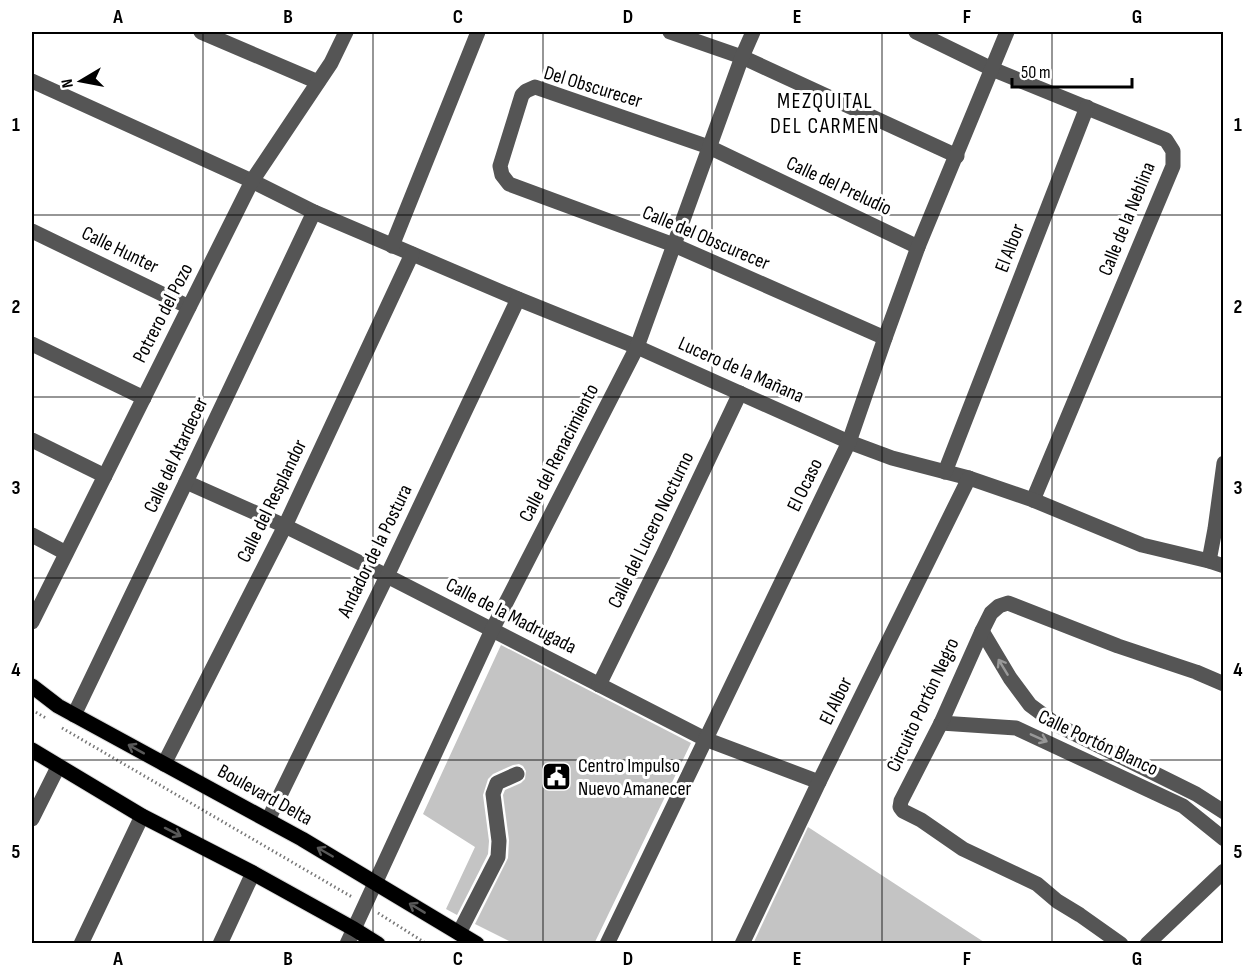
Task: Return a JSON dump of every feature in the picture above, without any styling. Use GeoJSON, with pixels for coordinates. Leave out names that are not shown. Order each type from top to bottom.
{"type":"FeatureCollection","features":[{"type":"Feature","properties":{"kind":"main road","name":"Boulevard Delta"},"geometry":{"type":"LineString","coordinates":[[32,686],[58,706],[268,820],[477,944]]}},
{"type":"Feature","properties":{"kind":"main road"},"geometry":{"type":"LineString","coordinates":[[32,750],[142,816],[253,873],[378,944]]}},
{"type":"Feature","properties":{"kind":"street"},"geometry":{"type":"LineString","coordinates":[[201,32],[318,82]]}},
{"type":"Feature","properties":{"kind":"street","name":"Potrero del Pozo"},"geometry":{"type":"LineString","coordinates":[[32,622],[252,181],[331,63],[346,32]]}},
{"type":"Feature","properties":{"kind":"street"},"geometry":{"type":"LineString","coordinates":[[392,246],[478,32]]}},
{"type":"Feature","properties":{"kind":"street"},"geometry":{"type":"LineString","coordinates":[[670,32],[742,57],[957,156]]}},
{"type":"Feature","properties":{"kind":"street","name":"Calle del Renacimiento"},"geometry":{"type":"LineString","coordinates":[[347,944],[492,630],[637,347],[753,32]]}},
{"type":"Feature","properties":{"kind":"street","name":"Calle de la Neblina"},"geometry":{"type":"LineString","coordinates":[[916,32],[992,69],[1166,140],[1173,151],[1173,166],[1033,500]]}},
{"type":"Feature","properties":{"kind":"street","name":"El Ocaso"},"geometry":{"type":"LineString","coordinates":[[607,944],[849,442],[918,247],[1007,32]]}},
{"type":"Feature","properties":{"kind":"street","name":"Lucero de la Mañana"},"geometry":{"type":"LineString","coordinates":[[32,81],[252,181],[314,212],[637,347],[849,442],[892,458],[969,478],[1033,500],[1142,545],[1216,563]]}},
{"type":"Feature","properties":{"kind":"street","name":"Del Obscurecer"},"geometry":{"type":"LineString","coordinates":[[509,184],[502,175],[500,166],[522,95],[535,87],[709,147]]}},
{"type":"Feature","properties":{"kind":"street","name":"El Albor"},"geometry":{"type":"LineString","coordinates":[[945,472],[1087,107]]}},
{"type":"Feature","properties":{"kind":"street","name":"Calle del Preludio"},"geometry":{"type":"LineString","coordinates":[[709,147],[918,247]]}},
{"type":"Feature","properties":{"kind":"street","name":"Calle del Obscurecer"},"geometry":{"type":"LineString","coordinates":[[509,184],[674,245],[885,338]]}},
{"type":"Feature","properties":{"kind":"street","name":"Calle del Atardecer"},"geometry":{"type":"LineString","coordinates":[[74,715],[314,212]]}},
{"type":"Feature","properties":{"kind":"street","name":"Calle Hunter"},"geometry":{"type":"LineString","coordinates":[[32,231],[189,307]]}},
{"type":"Feature","properties":{"kind":"street","name":"Calle del Resplandor"},"geometry":{"type":"LineString","coordinates":[[164,764],[285,526],[412,254]]}},
{"type":"Feature","properties":{"kind":"street","name":"Andador de la Postura"},"geometry":{"type":"LineString","coordinates":[[268,820],[518,299]]}},
{"type":"Feature","properties":{"kind":"street"},"geometry":{"type":"LineString","coordinates":[[32,344],[144,398]]}},
{"type":"Feature","properties":{"kind":"street","name":"Calle del Lucero Nocturno"},"geometry":{"type":"LineString","coordinates":[[599,684],[740,393]]}},
{"type":"Feature","properties":{"kind":"street"},"geometry":{"type":"LineString","coordinates":[[32,440],[105,476]]}},
{"type":"Feature","properties":{"kind":"street"},"geometry":{"type":"LineString","coordinates":[[1216,563],[1224,463]]}},
{"type":"Feature","properties":{"kind":"street","name":"El Albor"},"geometry":{"type":"LineString","coordinates":[[742,944],[969,478]]}},
{"type":"Feature","properties":{"kind":"street","name":"Calle de la Madrugada"},"geometry":{"type":"LineString","coordinates":[[186,482],[285,526],[387,576],[705,739],[819,782]]}},
{"type":"Feature","properties":{"kind":"street"},"geometry":{"type":"LineString","coordinates":[[32,535],[66,553]]}},
{"type":"Feature","properties":{"kind":"street","name":"Circuito Portón Negro"},"geometry":{"type":"LineString","coordinates":[[1121,944],[1057,901],[1037,884],[963,849],[921,820],[903,811],[900,801],[941,723],[991,613],[999,606],[1008,603],[1224,684]]}},
{"type":"Feature","properties":{"kind":"street","name":"Calle Portón Blanco"},"geometry":{"type":"LineString","coordinates":[[982,631],[1010,678],[1030,705],[1057,725],[1196,794],[1224,812]]}},
{"type":"Feature","properties":{"kind":"street"},"geometry":{"type":"LineString","coordinates":[[1016,728],[1030,705]]}},
{"type":"Feature","properties":{"kind":"street","name":"Calle Portón Blanco"},"geometry":{"type":"LineString","coordinates":[[941,723],[1016,728],[1183,806],[1224,839]]}},
{"type":"Feature","properties":{"kind":"street"},"geometry":{"type":"LineString","coordinates":[[32,819],[58,766]]}},
{"type":"Feature","properties":{"kind":"street"},"geometry":{"type":"LineString","coordinates":[[459,933],[498,857],[499,841],[494,795],[497,783],[517,774]]}},
{"type":"Feature","properties":{"kind":"street"},"geometry":{"type":"LineString","coordinates":[[81,944],[142,816]]}},
{"type":"Feature","properties":{"kind":"street"},"geometry":{"type":"LineString","coordinates":[[1147,944],[1224,871]]}},
{"type":"Feature","properties":{"kind":"street"},"geometry":{"type":"LineString","coordinates":[[220,944],[253,873]]}},
{"type":"Feature","properties":{"kind":"path"},"geometry":{"type":"LineString","coordinates":[[32,710],[52,722]]}},
{"type":"Feature","properties":{"kind":"path"},"geometry":{"type":"LineString","coordinates":[[62,727],[365,905],[427,944]]}},
{"type":"Feature","properties":{"kind":"building","name":"Centro Impulso Nuevo Amanecer"},"geometry":{"type":"Polygon","coordinates":[[[501,645],[691,743],[594,944],[515,944],[475,924],[508,858],[509,840],[503,795],[505,790],[525,779],[526,771],[519,764],[493,774],[488,779],[483,795],[489,841],[488,854],[457,915],[446,909],[475,847],[423,814],[501,645]]]}},
{"type":"Feature","properties":{"kind":"building"},"geometry":{"type":"Polygon","coordinates":[[[808,827],[987,944],[753,944],[808,827]]]}},
{"type":"Feature","properties":{"kind":"place","name":"Centro Impulso Nuevo Amanecer"},"geometry":{"type":"Point","coordinates":[557,777]}},
{"type":"Feature","properties":{"kind":"district","name":"MEZQUITAL DEL CARMEN"},"geometry":{"type":"Point","coordinates":[825,114]}}]}
